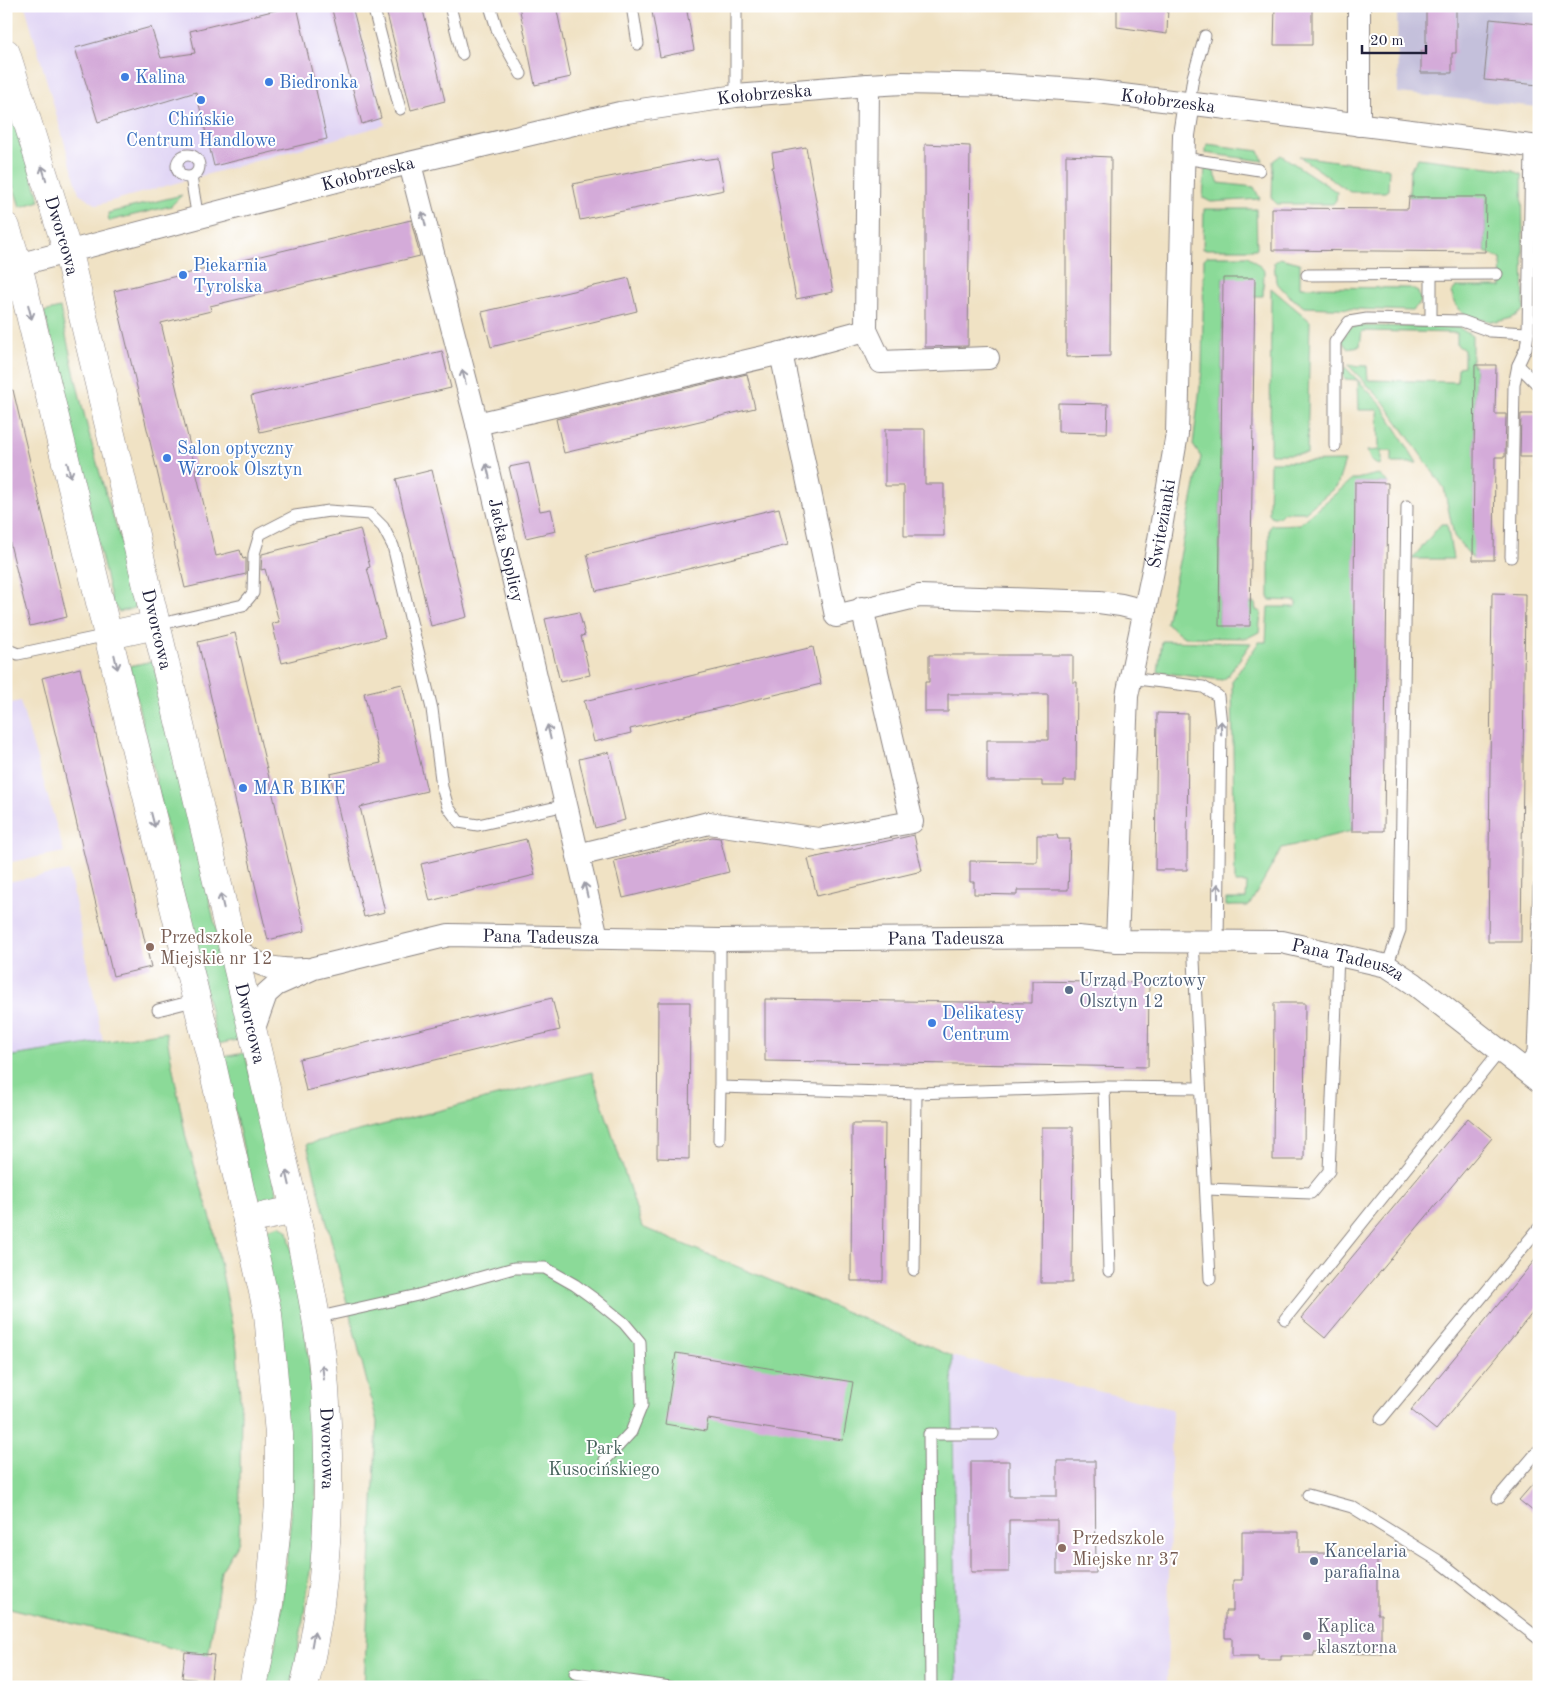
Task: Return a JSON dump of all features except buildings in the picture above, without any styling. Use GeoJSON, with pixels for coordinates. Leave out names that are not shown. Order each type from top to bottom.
{"type":"FeatureCollection","features":[{"type":"Feature","properties":{"kind":"street"},"geometry":{"type":"LineString","coordinates":[[1359,6],[1359,125]]}},
{"type":"Feature","properties":{"kind":"street","name":"Dworcowa"},"geometry":{"type":"LineString","coordinates":[[6,53],[68,253],[295,1210],[316,1318],[325,1389],[327,1496],[316,1618],[304,1687]]}},
{"type":"Feature","properties":{"kind":"street","name":"Kołobrzeska"},"geometry":{"type":"LineString","coordinates":[[12,266],[410,164],[620,113],[736,96],[868,85],[1006,85],[1090,91],[1535,147]]}},
{"type":"Feature","properties":{"kind":"street"},"geometry":{"type":"LineString","coordinates":[[868,85],[866,330],[881,362],[988,358]]}},
{"type":"Feature","properties":{"kind":"street","name":"Świtezianki"},"geometry":{"type":"LineString","coordinates":[[1118,941],[1126,696],[1145,611],[1177,434],[1184,158],[1189,103]]}},
{"type":"Feature","properties":{"kind":"street","name":"Jacka Soplicy"},"geometry":{"type":"LineString","coordinates":[[410,164],[476,424],[597,938]]}},
{"type":"Feature","properties":{"kind":"street"},"geometry":{"type":"LineString","coordinates":[[6,227],[12,266],[110,634],[197,1000],[268,1314],[279,1434],[279,1505],[270,1594],[253,1687]]}},
{"type":"Feature","properties":{"kind":"street"},"geometry":{"type":"LineString","coordinates":[[476,424],[781,353],[866,330]]}},
{"type":"Feature","properties":{"kind":"street"},"geometry":{"type":"LineString","coordinates":[[781,353],[836,616],[862,608],[919,596],[1099,602],[1145,611]]}},
{"type":"Feature","properties":{"kind":"street"},"geometry":{"type":"LineString","coordinates":[[578,855],[709,823],[818,839],[912,822],[862,608]]}},
{"type":"Feature","properties":{"kind":"street"},"geometry":{"type":"LineString","coordinates":[[110,634],[156,624]]}},
{"type":"Feature","properties":{"kind":"street","name":"Pana Tadeusza"},"geometry":{"type":"LineString","coordinates":[[233,946],[248,960],[261,966],[287,970],[314,968],[449,935],[720,940],[1078,937],[1118,941],[1218,940],[1282,942],[1387,966],[1522,1067],[1539,1082]]}},
{"type":"Feature","properties":{"kind":"street","name":"Pana Tadeusza"},"geometry":{"type":"LineString","coordinates":[[253,1031],[266,994],[276,985],[314,968]]}},
{"type":"Feature","properties":{"kind":"street"},"geometry":{"type":"LineString","coordinates":[[247,1220],[295,1210]]}},
{"type":"Feature","properties":{"kind":"lane"},"geometry":{"type":"LineString","coordinates":[[373,6],[400,109]]}},
{"type":"Feature","properties":{"kind":"lane"},"geometry":{"type":"LineString","coordinates":[[450,6],[462,54]]}},
{"type":"Feature","properties":{"kind":"lane"},"geometry":{"type":"LineString","coordinates":[[490,6],[498,32],[521,74]]}},
{"type":"Feature","properties":{"kind":"lane"},"geometry":{"type":"LineString","coordinates":[[632,6],[638,44]]}},
{"type":"Feature","properties":{"kind":"lane"},"geometry":{"type":"LineString","coordinates":[[736,6],[736,96]]}},
{"type":"Feature","properties":{"kind":"lane"},"geometry":{"type":"LineString","coordinates":[[1189,103],[1193,76],[1205,36]]}},
{"type":"Feature","properties":{"kind":"lane"},"geometry":{"type":"LineString","coordinates":[[1511,557],[1514,385],[1518,365],[1526,348],[1528,333],[1535,147]]}},
{"type":"Feature","properties":{"kind":"lane"},"geometry":{"type":"LineString","coordinates":[[1184,158],[1259,170]]}},
{"type":"Feature","properties":{"kind":"lane"},"geometry":{"type":"LineString","coordinates":[[191,177],[198,219]]}},
{"type":"Feature","properties":{"kind":"lane"},"geometry":{"type":"LineString","coordinates":[[1431,274],[1431,320]]}},
{"type":"Feature","properties":{"kind":"lane"},"geometry":{"type":"LineString","coordinates":[[1307,275],[1497,274]]}},
{"type":"Feature","properties":{"kind":"lane"},"geometry":{"type":"LineString","coordinates":[[1335,446],[1335,342],[1349,322],[1367,319],[1462,321],[1490,331],[1528,333]]}},
{"type":"Feature","properties":{"kind":"lane"},"geometry":{"type":"LineString","coordinates":[[1518,365],[1539,386]]}},
{"type":"Feature","properties":{"kind":"lane"},"geometry":{"type":"LineString","coordinates":[[1387,966],[1400,930],[1407,506]]}},
{"type":"Feature","properties":{"kind":"lane"},"geometry":{"type":"LineString","coordinates":[[156,624],[243,605],[253,593],[254,554],[260,534],[295,516],[329,512],[370,514],[383,527],[394,546],[432,709],[442,787],[448,806],[459,822],[478,825],[566,805]]}},
{"type":"Feature","properties":{"kind":"lane"},"geometry":{"type":"LineString","coordinates":[[6,649],[18,654],[110,634]]}},
{"type":"Feature","properties":{"kind":"lane"},"geometry":{"type":"LineString","coordinates":[[1130,678],[1203,687],[1218,696],[1221,724],[1218,940]]}},
{"type":"Feature","properties":{"kind":"lane"},"geometry":{"type":"LineString","coordinates":[[1522,1067],[1533,1053],[1539,887]]}},
{"type":"Feature","properties":{"kind":"lane"},"geometry":{"type":"LineString","coordinates":[[719,1140],[720,940]]}},
{"type":"Feature","properties":{"kind":"lane"},"geometry":{"type":"LineString","coordinates":[[1193,940],[1207,1189],[1210,1279]]}},
{"type":"Feature","properties":{"kind":"lane"},"geometry":{"type":"LineString","coordinates":[[1207,1189],[1311,1192],[1329,1171],[1338,955]]}},
{"type":"Feature","properties":{"kind":"lane"},"geometry":{"type":"LineString","coordinates":[[158,1010],[197,1000]]}},
{"type":"Feature","properties":{"kind":"lane"},"geometry":{"type":"LineString","coordinates":[[1285,1319],[1500,1051]]}},
{"type":"Feature","properties":{"kind":"lane"},"geometry":{"type":"LineString","coordinates":[[720,1087],[916,1093],[1104,1087],[1200,1088]]}},
{"type":"Feature","properties":{"kind":"lane"},"geometry":{"type":"LineString","coordinates":[[1104,1087],[1109,1271]]}},
{"type":"Feature","properties":{"kind":"lane"},"geometry":{"type":"LineString","coordinates":[[914,1270],[916,1093]]}},
{"type":"Feature","properties":{"kind":"lane"},"geometry":{"type":"LineString","coordinates":[[1381,1419],[1539,1228]]}},
{"type":"Feature","properties":{"kind":"lane"},"geometry":{"type":"LineString","coordinates":[[316,1318],[418,1295],[514,1268],[544,1268],[575,1285],[597,1301],[624,1323],[640,1342],[642,1405],[630,1432],[605,1460]]}},
{"type":"Feature","properties":{"kind":"lane"},"geometry":{"type":"LineString","coordinates":[[931,1687],[929,1434],[993,1434]]}},
{"type":"Feature","properties":{"kind":"lane"},"geometry":{"type":"LineString","coordinates":[[1498,1498],[1539,1450]]}},
{"type":"Feature","properties":{"kind":"lane"},"geometry":{"type":"LineString","coordinates":[[1308,1495],[1352,1507],[1424,1551],[1539,1639]]}},
{"type":"Feature","properties":{"kind":"lane"},"geometry":{"type":"LineString","coordinates":[[575,1673],[670,1687]]}},
{"type":"Feature","properties":{"kind":"shaded area"},"geometry":{"type":"Polygon","coordinates":[[[25,6],[354,6],[385,125],[97,205],[79,193],[25,6]]]}},
{"type":"Feature","properties":{"kind":"shaded area"},"geometry":{"type":"Polygon","coordinates":[[[1397,6],[1539,6],[1539,107],[1398,93],[1397,6]]]}},
{"type":"Feature","properties":{"kind":"shaded area"},"geometry":{"type":"Polygon","coordinates":[[[20,701],[64,852],[6,863],[6,704],[20,701]]]}},
{"type":"Feature","properties":{"kind":"shaded area"},"geometry":{"type":"Polygon","coordinates":[[[69,871],[103,1042],[6,1057],[6,882],[69,871]]]}},
{"type":"Feature","properties":{"kind":"shaded area","name":"Przedszkole Miejske nr 37"},"geometry":{"type":"Polygon","coordinates":[[[952,1356],[1172,1409],[1167,1687],[957,1687],[952,1356]]]}},
{"type":"Feature","properties":{"kind":"green space"},"geometry":{"type":"Polygon","coordinates":[[[6,96],[40,201],[20,207],[6,163],[6,96]]]}},
{"type":"Feature","properties":{"kind":"green space"},"geometry":{"type":"Polygon","coordinates":[[[1207,144],[1259,151],[1263,161],[1205,153],[1207,144]]]}},
{"type":"Feature","properties":{"kind":"green space"},"geometry":{"type":"Polygon","coordinates":[[[1281,155],[1337,192],[1336,200],[1333,204],[1277,204],[1272,199],[1273,161],[1281,155]]]}},
{"type":"Feature","properties":{"kind":"green space"},"geometry":{"type":"Polygon","coordinates":[[[1299,156],[1387,168],[1389,169],[1388,190],[1385,192],[1350,192],[1299,156]]]}},
{"type":"Feature","properties":{"kind":"green space"},"geometry":{"type":"Polygon","coordinates":[[[1418,158],[1513,170],[1522,175],[1524,310],[1512,318],[1496,322],[1468,317],[1458,309],[1451,293],[1456,287],[1502,287],[1501,259],[1485,252],[1486,198],[1409,197],[1410,170],[1418,158]]]}},
{"type":"Feature","properties":{"kind":"green space"},"geometry":{"type":"Polygon","coordinates":[[[1205,167],[1212,168],[1219,183],[1254,187],[1260,199],[1211,202],[1203,198],[1205,167]]]}},
{"type":"Feature","properties":{"kind":"green space"},"geometry":{"type":"Polygon","coordinates":[[[182,195],[171,206],[109,221],[108,213],[182,195]]]}},
{"type":"Feature","properties":{"kind":"green space"},"geometry":{"type":"Polygon","coordinates":[[[1204,209],[1256,209],[1257,249],[1203,249],[1204,209]]]}},
{"type":"Feature","properties":{"kind":"green space"},"geometry":{"type":"Polygon","coordinates":[[[1207,256],[1248,256],[1264,270],[1263,296],[1255,296],[1223,278],[1219,626],[1250,603],[1255,603],[1256,610],[1261,612],[1259,632],[1247,638],[1184,637],[1166,623],[1201,457],[1193,445],[1202,370],[1204,259],[1207,256]]]}},
{"type":"Feature","properties":{"kind":"green space"},"geometry":{"type":"Polygon","coordinates":[[[1280,258],[1300,263],[1300,287],[1410,288],[1418,292],[1421,302],[1412,311],[1304,307],[1288,295],[1276,282],[1274,262],[1280,258]]]}},
{"type":"Feature","properties":{"kind":"green space"},"geometry":{"type":"Polygon","coordinates":[[[1271,288],[1310,321],[1307,454],[1271,454],[1270,452],[1271,288]]]}},
{"type":"Feature","properties":{"kind":"green space"},"geometry":{"type":"Polygon","coordinates":[[[60,308],[95,456],[135,584],[135,608],[119,612],[112,602],[44,312],[60,308]]]}},
{"type":"Feature","properties":{"kind":"green space"},"geometry":{"type":"Polygon","coordinates":[[[1356,326],[1458,327],[1472,336],[1472,365],[1475,365],[1474,560],[1454,536],[1444,488],[1383,401],[1348,365],[1367,366],[1368,380],[1457,382],[1458,367],[1464,366],[1464,350],[1457,345],[1457,333],[1362,331],[1360,346],[1347,348],[1342,341],[1348,329],[1356,326]]]}},
{"type":"Feature","properties":{"kind":"green space"},"geometry":{"type":"Polygon","coordinates":[[[1345,367],[1358,380],[1345,379],[1342,375],[1345,367]]]}},
{"type":"Feature","properties":{"kind":"green space"},"geometry":{"type":"Polygon","coordinates":[[[1358,380],[1381,404],[1417,463],[1392,463],[1392,451],[1381,451],[1381,464],[1378,465],[1371,461],[1367,451],[1379,450],[1378,410],[1359,410],[1358,380]]]}},
{"type":"Feature","properties":{"kind":"green space"},"geometry":{"type":"Polygon","coordinates":[[[1345,461],[1337,486],[1305,512],[1284,512],[1279,517],[1272,517],[1269,513],[1270,462],[1345,461]]]}},
{"type":"Feature","properties":{"kind":"green space"},"geometry":{"type":"Polygon","coordinates":[[[1378,474],[1389,483],[1356,483],[1352,831],[1282,848],[1249,906],[1226,906],[1226,899],[1246,899],[1247,883],[1235,883],[1232,681],[1259,642],[1266,642],[1268,607],[1296,607],[1296,601],[1269,600],[1269,529],[1271,525],[1299,524],[1352,480],[1378,474]]]}},
{"type":"Feature","properties":{"kind":"green space"},"geometry":{"type":"Polygon","coordinates":[[[1441,524],[1447,524],[1453,559],[1412,559],[1441,524]]]}},
{"type":"Feature","properties":{"kind":"green space"},"geometry":{"type":"Polygon","coordinates":[[[1162,641],[1251,643],[1227,677],[1222,680],[1158,672],[1162,641]]]}},
{"type":"Feature","properties":{"kind":"green space"},"geometry":{"type":"Polygon","coordinates":[[[153,661],[242,1039],[218,1044],[129,666],[153,661]]]}},
{"type":"Feature","properties":{"kind":"green space"},"geometry":{"type":"Polygon","coordinates":[[[166,1032],[186,1138],[212,1222],[237,1349],[241,1413],[239,1541],[221,1571],[208,1657],[6,1607],[6,1057],[166,1032]]]}},
{"type":"Feature","properties":{"kind":"green space"},"geometry":{"type":"Polygon","coordinates":[[[245,1053],[277,1192],[273,1201],[260,1200],[253,1190],[222,1057],[245,1053]]]}},
{"type":"Feature","properties":{"kind":"green space","name":"Park Kusocińskiego"},"geometry":{"type":"Polygon","coordinates":[[[592,1072],[642,1227],[952,1356],[957,1687],[364,1687],[377,1422],[307,1144],[592,1072]]]}},
{"type":"Feature","properties":{"kind":"green space"},"geometry":{"type":"Polygon","coordinates":[[[281,1225],[288,1231],[309,1360],[315,1425],[316,1491],[311,1565],[291,1687],[266,1687],[279,1627],[291,1517],[265,1234],[267,1229],[281,1225]]]}},
{"type":"Feature","properties":{"kind":"place","name":"Kalina"},"geometry":{"type":"Point","coordinates":[125,77]}},
{"type":"Feature","properties":{"kind":"place","name":"Biedronka"},"geometry":{"type":"Point","coordinates":[269,82]}},
{"type":"Feature","properties":{"kind":"place","name":"Chińskie Centrum Handlowe"},"geometry":{"type":"Point","coordinates":[201,100]}},
{"type":"Feature","properties":{"kind":"place","name":"Piekarnia Tyrolska"},"geometry":{"type":"Point","coordinates":[183,275]}},
{"type":"Feature","properties":{"kind":"place","name":"Salon optyczny Wzrook Olsztyn"},"geometry":{"type":"Point","coordinates":[167,458]}},
{"type":"Feature","properties":{"kind":"place","name":"MAR BIKE"},"geometry":{"type":"Point","coordinates":[243,788]}},
{"type":"Feature","properties":{"kind":"place","name":"Przedszkole Miejskie nr 12"},"geometry":{"type":"Point","coordinates":[150,947]}},
{"type":"Feature","properties":{"kind":"place","name":"Urząd Pocztowy Olsztyn 12"},"geometry":{"type":"Point","coordinates":[1069,990]}},
{"type":"Feature","properties":{"kind":"place","name":"Delikatesy Centrum"},"geometry":{"type":"Point","coordinates":[932,1023]}},
{"type":"Feature","properties":{"kind":"place","name":"Przedszkole Miejske nr 37"},"geometry":{"type":"Point","coordinates":[1062,1548]}},
{"type":"Feature","properties":{"kind":"place","name":"Kancelaria parafialna"},"geometry":{"type":"Point","coordinates":[1314,1561]}},
{"type":"Feature","properties":{"kind":"place","name":"Kaplica klasztorna"},"geometry":{"type":"Point","coordinates":[1307,1636]}}]}
